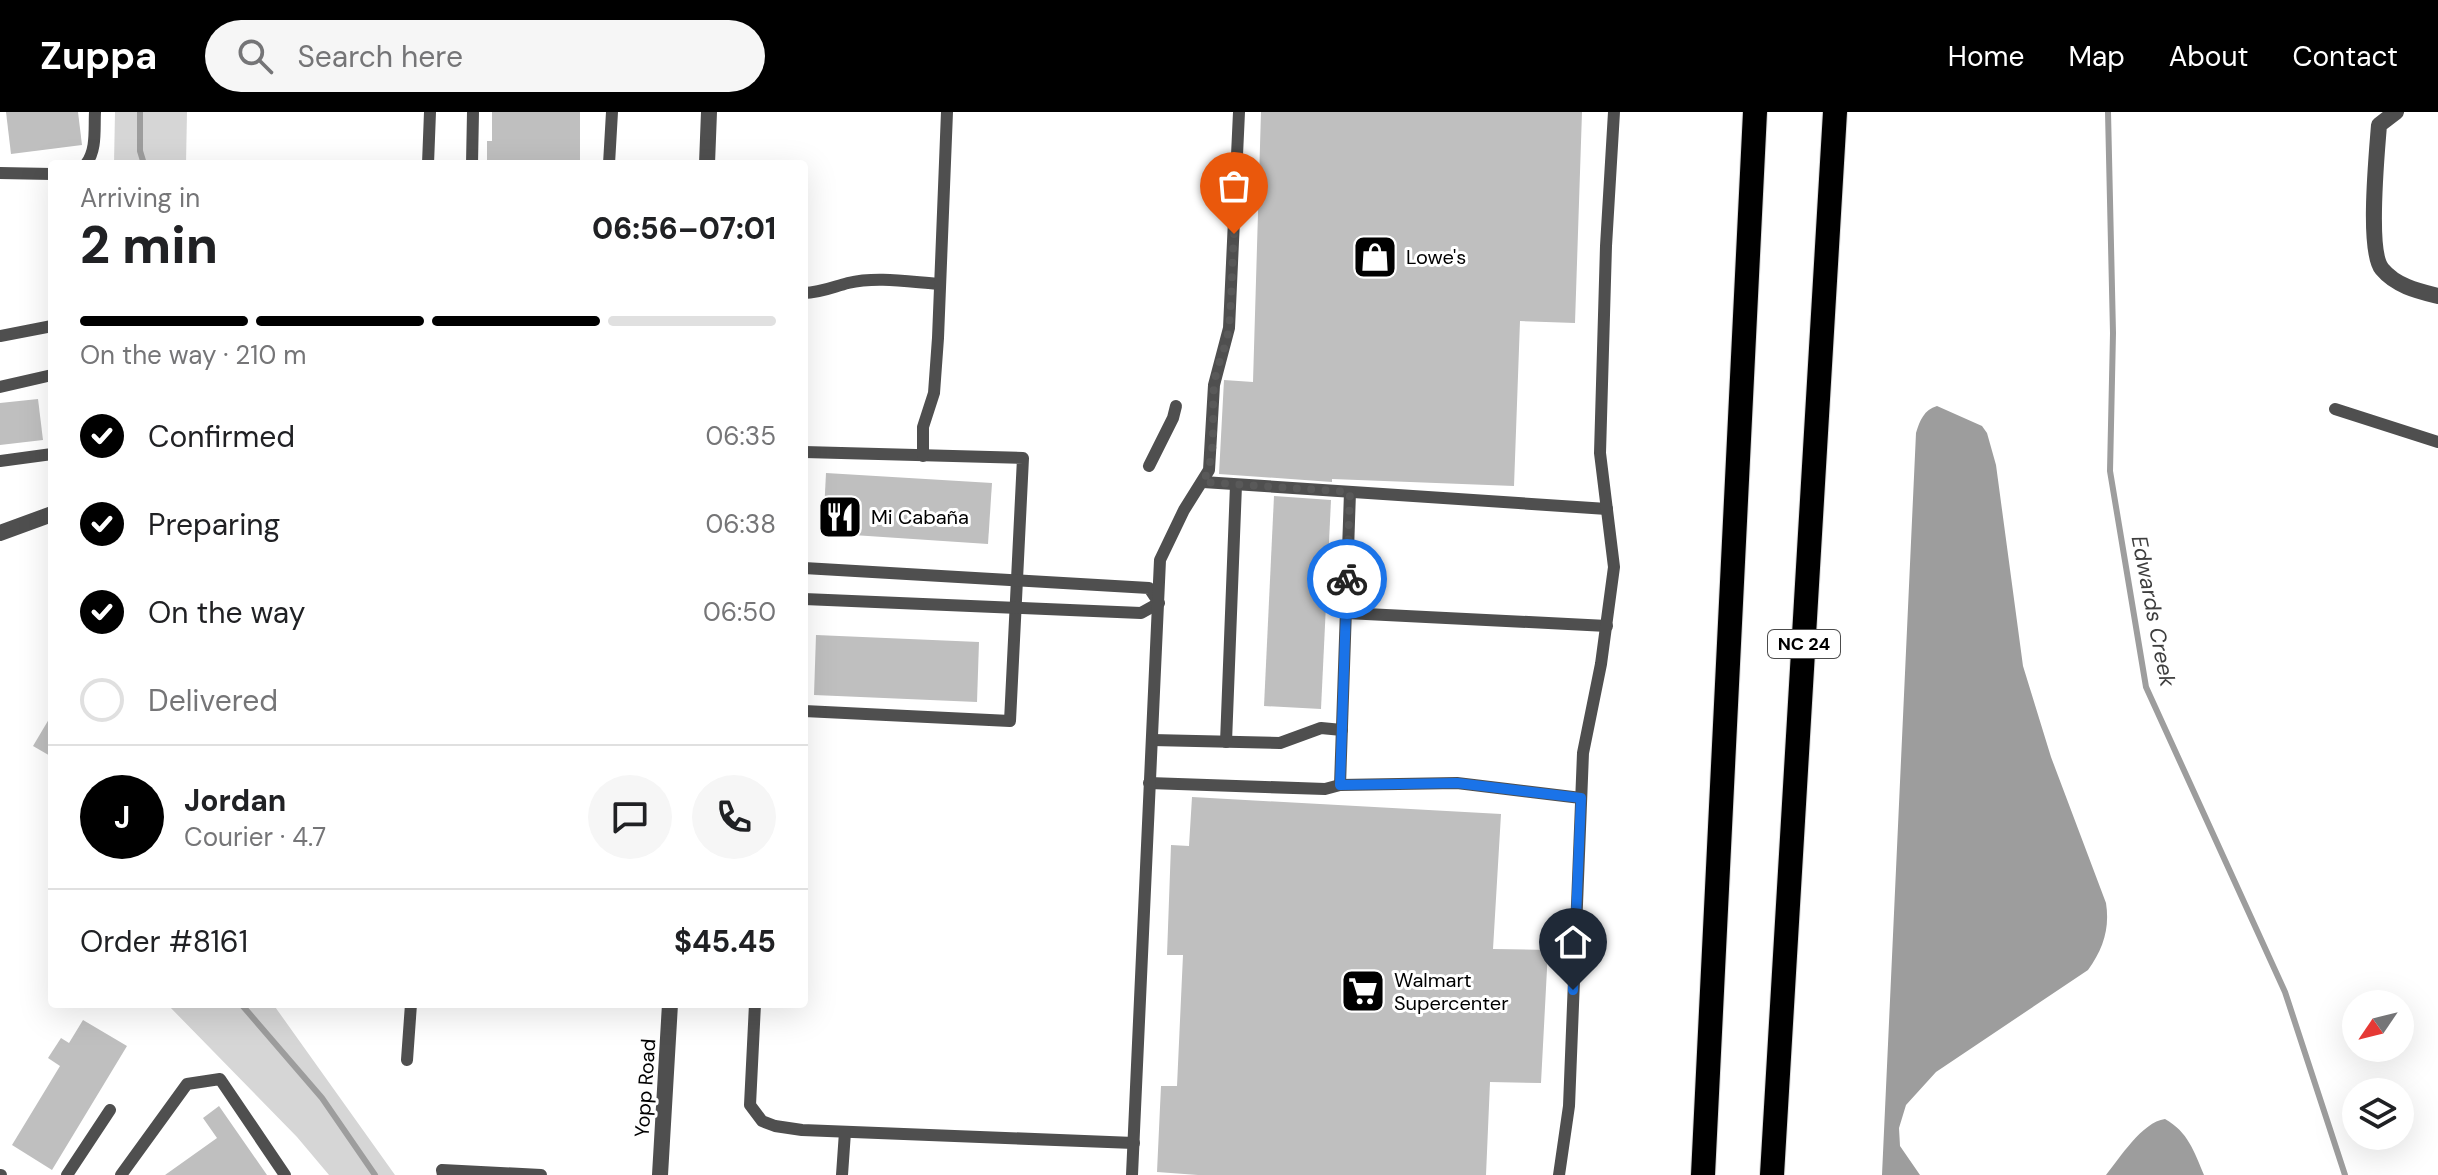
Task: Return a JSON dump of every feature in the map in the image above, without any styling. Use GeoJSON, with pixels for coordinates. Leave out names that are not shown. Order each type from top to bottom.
{"type":"FeatureCollection","features":[{"type":"Feature","properties":{"kind":"highway"},"geometry":{"type":"LineString","coordinates":[[1703,1175],[1755,112]]}},
{"type":"Feature","properties":{"kind":"highway","name":"NC 24"},"geometry":{"type":"LineString","coordinates":[[1772,1175],[1835,112]]}},
{"type":"Feature","properties":{"kind":"street"},"geometry":{"type":"LineString","coordinates":[[707,160],[709,112]]}},
{"type":"Feature","properties":{"kind":"street"},"geometry":{"type":"LineString","coordinates":[[2396,112],[2379,125],[2374,243],[2381,268],[2406,287],[2438,296]]}},
{"type":"Feature","properties":{"kind":"street"},"geometry":{"type":"LineString","coordinates":[[0,533],[48,515]]}},
{"type":"Feature","properties":{"kind":"street","name":"Yopp Road"},"geometry":{"type":"LineString","coordinates":[[660,1175],[670,1008]]}},
{"type":"Feature","properties":{"kind":"lane"},"geometry":{"type":"LineString","coordinates":[[89,160],[95,112]]}},
{"type":"Feature","properties":{"kind":"lane"},"geometry":{"type":"LineString","coordinates":[[428,160],[430,112]]}},
{"type":"Feature","properties":{"kind":"lane"},"geometry":{"type":"LineString","coordinates":[[472,160],[473,112]]}},
{"type":"Feature","properties":{"kind":"lane"},"geometry":{"type":"LineString","coordinates":[[609,160],[612,112]]}},
{"type":"Feature","properties":{"kind":"lane"},"geometry":{"type":"LineString","coordinates":[[923,456],[923,427],[934,393],[947,112]]}},
{"type":"Feature","properties":{"kind":"lane"},"geometry":{"type":"LineString","coordinates":[[1132,1175],[1160,560],[1184,510],[1209,470],[1216,376],[1229,328],[1239,112]]}},
{"type":"Feature","properties":{"kind":"lane"},"geometry":{"type":"LineString","coordinates":[[1559,1175],[1569,1106],[1583,753],[1607,626],[1614,567],[1600,453],[1606,246],[1614,112]]}},
{"type":"Feature","properties":{"kind":"lane"},"geometry":{"type":"LineString","coordinates":[[0,173],[48,174]]}},
{"type":"Feature","properties":{"kind":"lane"},"geometry":{"type":"LineString","coordinates":[[808,292],[873,280],[940,284]]}},
{"type":"Feature","properties":{"kind":"lane"},"geometry":{"type":"LineString","coordinates":[[0,329],[0,336],[48,327]]}},
{"type":"Feature","properties":{"kind":"lane"},"geometry":{"type":"LineString","coordinates":[[0,387],[14,389],[48,376]]}},
{"type":"Feature","properties":{"kind":"lane"},"geometry":{"type":"LineString","coordinates":[[1149,466],[1176,406]]}},
{"type":"Feature","properties":{"kind":"lane"},"geometry":{"type":"LineString","coordinates":[[2335,409],[2438,442]]}},
{"type":"Feature","properties":{"kind":"lane"},"geometry":{"type":"LineString","coordinates":[[19,443],[21,458]]}},
{"type":"Feature","properties":{"kind":"lane"},"geometry":{"type":"LineString","coordinates":[[808,452],[1023,458],[1010,721],[808,711]]}},
{"type":"Feature","properties":{"kind":"lane"},"geometry":{"type":"LineString","coordinates":[[0,461],[48,455]]}},
{"type":"Feature","properties":{"kind":"lane"},"geometry":{"type":"LineString","coordinates":[[1203,482],[1607,509]]}},
{"type":"Feature","properties":{"kind":"lane"},"geometry":{"type":"LineString","coordinates":[[1226,742],[1236,485]]}},
{"type":"Feature","properties":{"kind":"lane"},"geometry":{"type":"LineString","coordinates":[[1340,785],[1350,492]]}},
{"type":"Feature","properties":{"kind":"lane"},"geometry":{"type":"LineString","coordinates":[[808,568],[1149,588],[1159,603]]}},
{"type":"Feature","properties":{"kind":"lane"},"geometry":{"type":"LineString","coordinates":[[808,599],[1141,613],[1159,603]]}},
{"type":"Feature","properties":{"kind":"lane"},"geometry":{"type":"LineString","coordinates":[[1346,613],[1607,626]]}},
{"type":"Feature","properties":{"kind":"lane"},"geometry":{"type":"LineString","coordinates":[[1152,740],[1280,743],[1321,728],[1342,730]]}},
{"type":"Feature","properties":{"kind":"lane"},"geometry":{"type":"LineString","coordinates":[[1149,783],[1325,789],[1340,785],[1457,783],[1581,798]]}},
{"type":"Feature","properties":{"kind":"lane"},"geometry":{"type":"LineString","coordinates":[[407,1060],[411,1008]]}},
{"type":"Feature","properties":{"kind":"lane"},"geometry":{"type":"LineString","coordinates":[[755,1008],[750,1105],[762,1121],[775,1126],[802,1130],[1134,1143]]}},
{"type":"Feature","properties":{"kind":"lane"},"geometry":{"type":"LineString","coordinates":[[121,1175],[187,1084],[220,1079],[285,1175]]}},
{"type":"Feature","properties":{"kind":"lane"},"geometry":{"type":"LineString","coordinates":[[67,1175],[110,1110]]}},
{"type":"Feature","properties":{"kind":"lane"},"geometry":{"type":"LineString","coordinates":[[842,1175],[845,1132]]}},
{"type":"Feature","properties":{"kind":"lane"},"geometry":{"type":"LineString","coordinates":[[443,1172],[541,1175]]}},
{"type":"Feature","properties":{"kind":"shaded area"},"geometry":{"type":"Polygon","coordinates":[[[115,112],[187,112],[186,160],[114,160],[115,112]]]}},
{"type":"Feature","properties":{"kind":"shaded area"},"geometry":{"type":"Polygon","coordinates":[[[1937,406],[1982,426],[1987,433],[1996,465],[2023,666],[2051,757],[2106,903],[2107,921],[2098,954],[2088,970],[1936,1072],[1906,1105],[1899,1128],[1900,1146],[1920,1175],[1882,1175],[1916,433],[1923,416],[1937,406]]]}},
{"type":"Feature","properties":{"kind":"shaded area"},"geometry":{"type":"Polygon","coordinates":[[[171,1008],[276,1008],[395,1175],[329,1175],[297,1137],[171,1008]]]}},
{"type":"Feature","properties":{"kind":"shaded area"},"geometry":{"type":"Polygon","coordinates":[[[2165,1119],[2185,1136],[2204,1175],[2106,1175],[2140,1134],[2165,1119]]]}},
{"type":"Feature","properties":{"kind":"building"},"geometry":{"type":"Polygon","coordinates":[[[6,112],[78,112],[82,145],[11,154],[6,112]]]}},
{"type":"Feature","properties":{"kind":"building"},"geometry":{"type":"Polygon","coordinates":[[[492,112],[580,112],[580,160],[487,160],[487,141],[492,141],[492,112]]]}},
{"type":"Feature","properties":{"kind":"building"},"geometry":{"type":"Polygon","coordinates":[[[1261,112],[1582,112],[1575,323],[1520,321],[1514,486],[1332,479],[1332,482],[1219,474],[1224,380],[1253,382],[1261,112]]]}},
{"type":"Feature","properties":{"kind":"building"},"geometry":{"type":"Polygon","coordinates":[[[38,399],[43,440],[0,445],[0,403],[38,399]]]}},
{"type":"Feature","properties":{"kind":"building"},"geometry":{"type":"Polygon","coordinates":[[[826,473],[992,483],[988,544],[823,533],[826,473]]]}},
{"type":"Feature","properties":{"kind":"building"},"geometry":{"type":"Polygon","coordinates":[[[1274,496],[1331,500],[1321,709],[1264,706],[1274,496]]]}},
{"type":"Feature","properties":{"kind":"building"},"geometry":{"type":"Polygon","coordinates":[[[816,635],[979,642],[977,702],[814,695],[816,635]]]}},
{"type":"Feature","properties":{"kind":"building"},"geometry":{"type":"Polygon","coordinates":[[[48,721],[48,755],[33,746],[48,721]]]}},
{"type":"Feature","properties":{"kind":"building","name":"Walmart Supercenter"},"geometry":{"type":"Polygon","coordinates":[[[1192,797],[1501,814],[1493,949],[1548,950],[1541,1083],[1490,1082],[1486,1175],[1198,1175],[1157,1172],[1161,1086],[1177,1086],[1183,955],[1167,955],[1171,845],[1189,846],[1192,797]]]}},
{"type":"Feature","properties":{"kind":"building"},"geometry":{"type":"Polygon","coordinates":[[[83,1020],[127,1046],[52,1170],[12,1145],[60,1066],[48,1058],[61,1038],[69,1043],[83,1020]]]}},
{"type":"Feature","properties":{"kind":"building"},"geometry":{"type":"Polygon","coordinates":[[[219,1106],[267,1175],[165,1175],[217,1138],[203,1118],[219,1106]]]}},
{"type":"Feature","properties":{"kind":"waterway"},"geometry":{"type":"LineString","coordinates":[[140,112],[143,160]]}},
{"type":"Feature","properties":{"kind":"waterway","name":"Edwards Creek"},"geometry":{"type":"LineString","coordinates":[[2108,112],[2113,333],[2110,471],[2146,687],[2285,992],[2345,1175]]}},
{"type":"Feature","properties":{"kind":"waterway"},"geometry":{"type":"LineString","coordinates":[[244,1008],[322,1098],[375,1175]]}},
{"type":"Feature","properties":{"kind":"way so far"},"geometry":{"type":"LineString","coordinates":[[1234,234],[1229,328],[1217,367],[1212,451],[1209,470],[1203,482],[1350,492],[1347,579]]}},
{"type":"Feature","properties":{"kind":"place","name":"Lowe's"},"geometry":{"type":"Point","coordinates":[1375,257]}},
{"type":"Feature","properties":{"kind":"place","name":"Mi Cabaña"},"geometry":{"type":"Point","coordinates":[840,517]}},
{"type":"Feature","properties":{"kind":"place","name":"Walmart Supercenter"},"geometry":{"type":"Point","coordinates":[1363,991]}},
{"type":"Feature","properties":{"kind":"route"},"geometry":{"type":"LineString","coordinates":[[1347,579],[1340,785],[1457,783],[1581,798],[1573,990]]}}]}
